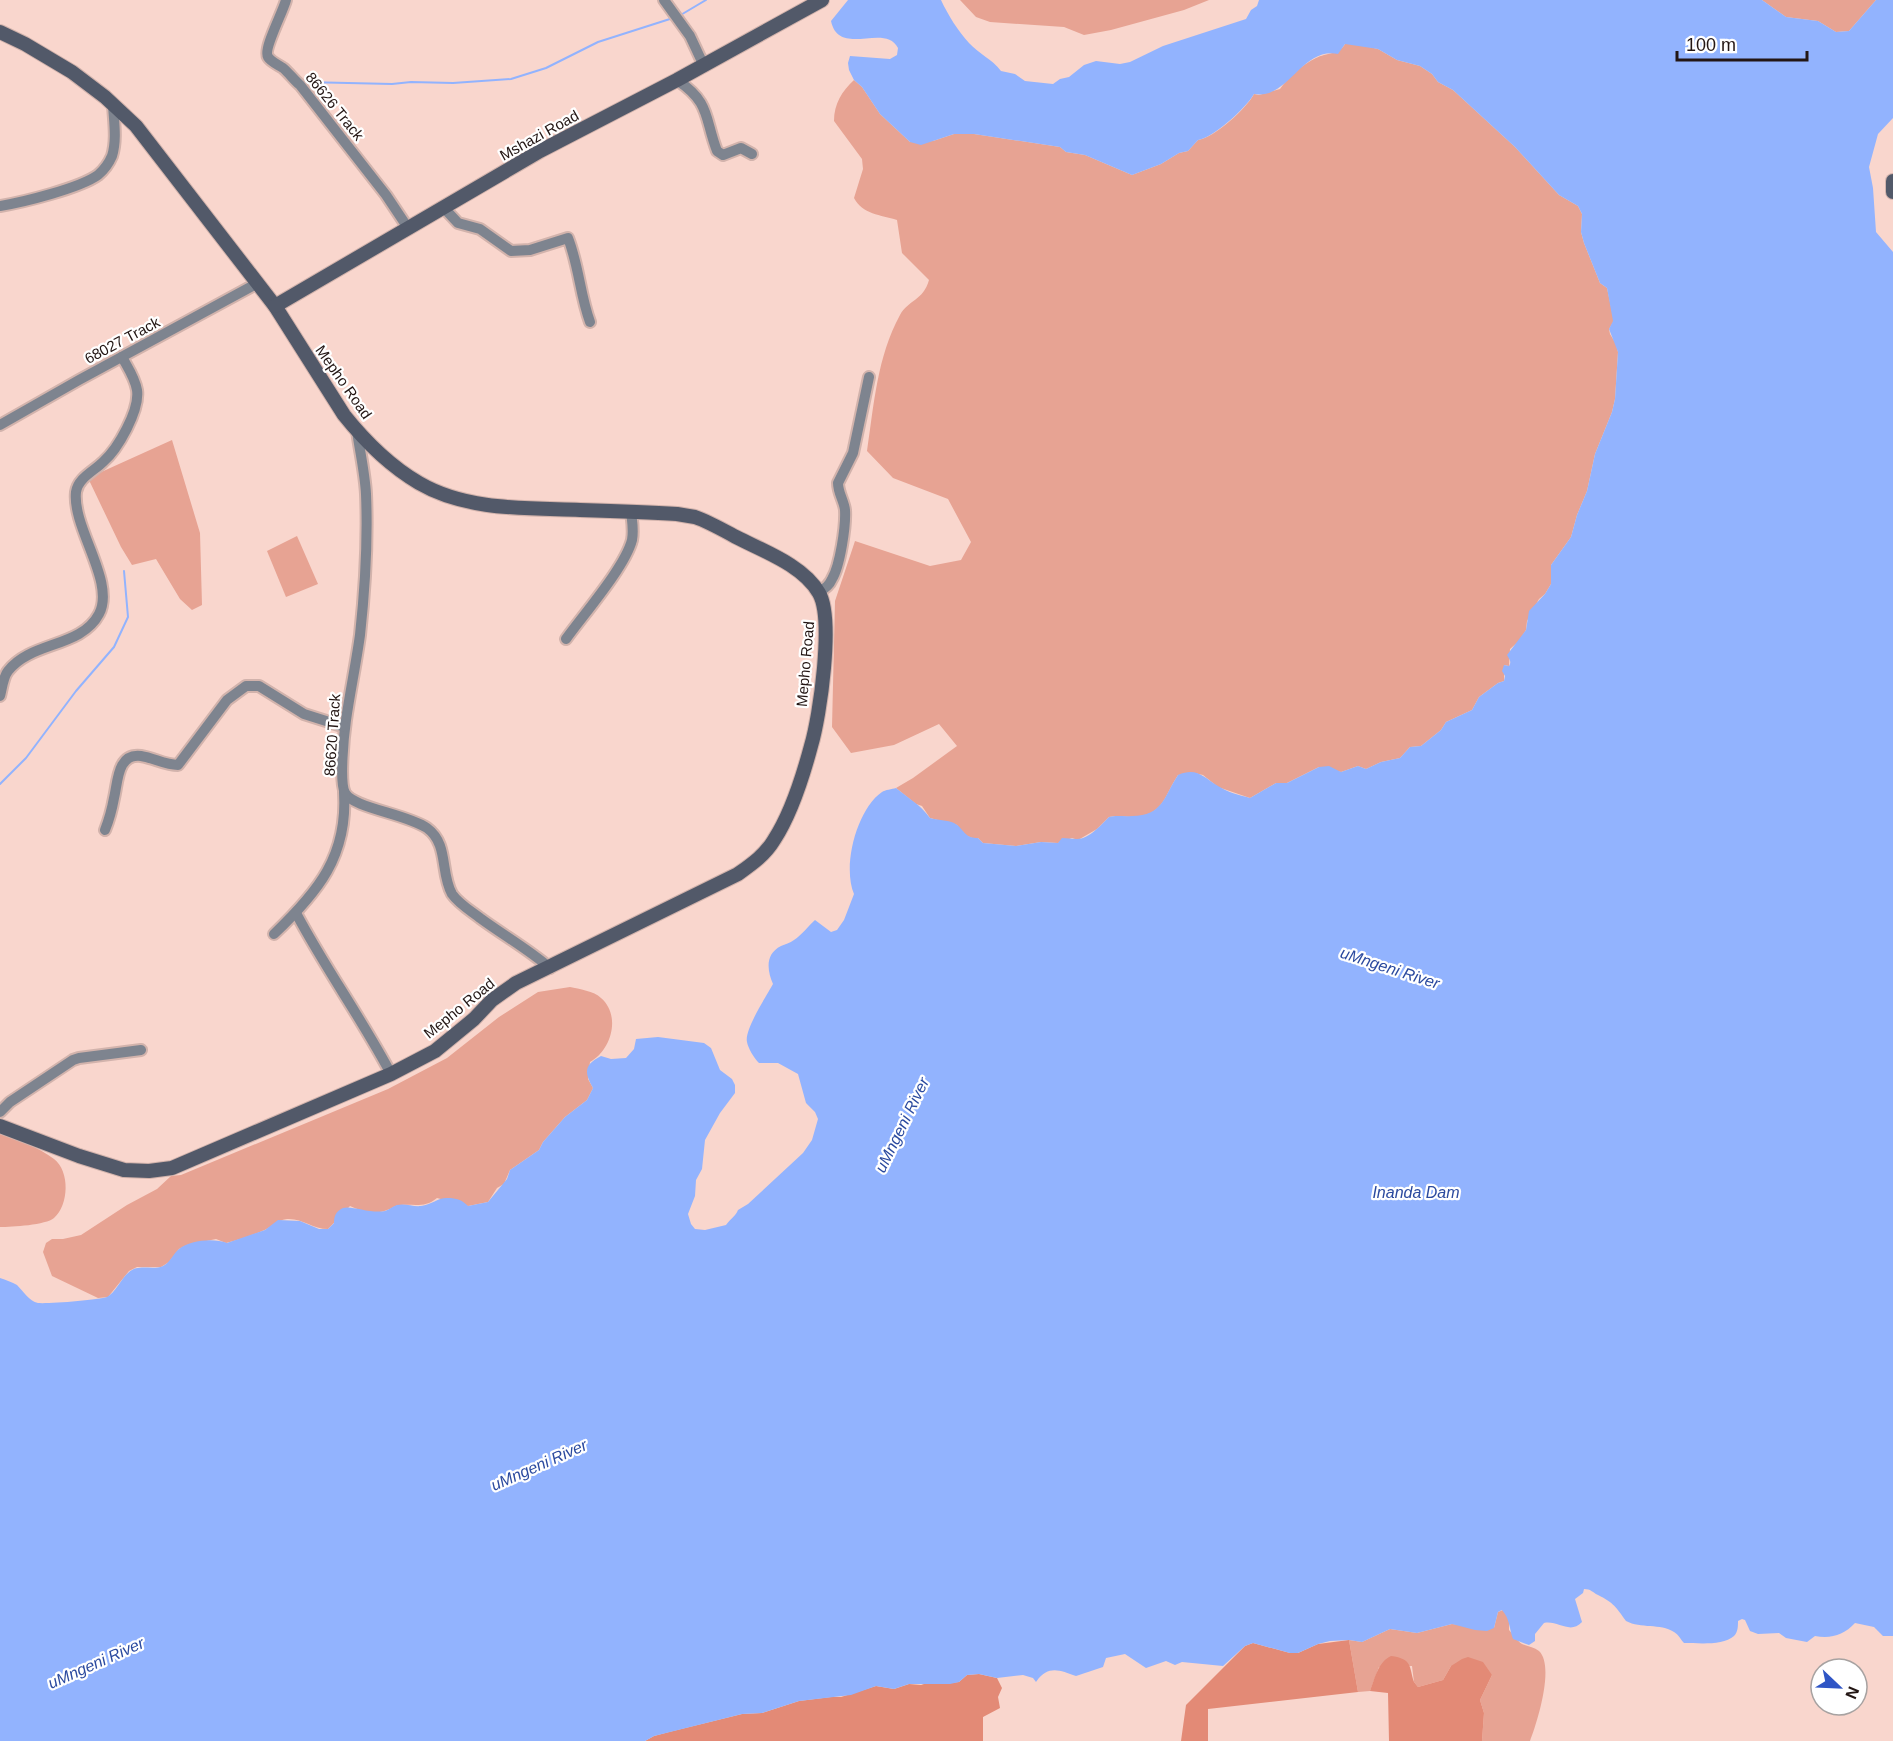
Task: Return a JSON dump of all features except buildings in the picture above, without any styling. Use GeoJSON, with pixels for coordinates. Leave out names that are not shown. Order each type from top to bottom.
{"type":"FeatureCollection","features":[{"type":"Feature","properties":{"kind":"street","name":"86626 Track"},"geometry":{"type":"LineString","coordinates":[[286,0],[268,44],[269,59],[284,69],[300,85],[386,195],[408,228]]}},
{"type":"Feature","properties":{"kind":"street"},"geometry":{"type":"LineString","coordinates":[[664,0],[699,50],[704,66]]}},
{"type":"Feature","properties":{"kind":"street","name":"Mshazi Road"},"geometry":{"type":"LineString","coordinates":[[275,306],[540,151],[704,66],[818,2]]}},
{"type":"Feature","properties":{"kind":"street","name":"Mepho Road"},"geometry":{"type":"LineString","coordinates":[[0,32],[72,72],[136,126],[275,306],[344,415],[357,431],[387,459],[419,483],[471,503],[529,508],[677,514],[707,522],[801,573],[819,592],[825,610],[826,627],[815,726],[811,746],[791,804],[774,840],[760,858],[738,874],[516,983],[492,1000],[474,1019],[435,1051],[391,1074],[172,1168],[149,1171],[124,1170],[79,1156],[0,1126]]}},
{"type":"Feature","properties":{"kind":"street"},"geometry":{"type":"LineString","coordinates":[[677,80],[698,96],[711,126],[717,151],[723,154],[741,148],[752,154]]}},
{"type":"Feature","properties":{"kind":"street"},"geometry":{"type":"LineString","coordinates":[[0,206],[19,203],[76,185],[96,177],[104,170],[112,157],[115,140],[113,105]]}},
{"type":"Feature","properties":{"kind":"street"},"geometry":{"type":"LineString","coordinates":[[444,208],[458,223],[480,229],[511,250],[530,250],[568,238],[590,322]]}},
{"type":"Feature","properties":{"kind":"street","name":"68027 Track"},"geometry":{"type":"LineString","coordinates":[[0,425],[258,283]]}},
{"type":"Feature","properties":{"kind":"street"},"geometry":{"type":"LineString","coordinates":[[0,696],[6,672],[26,655],[72,637],[96,619],[100,612],[103,601],[101,589],[96,565],[76,507],[76,494],[81,481],[106,460],[113,450],[136,405],[138,392],[135,380],[122,357]]}},
{"type":"Feature","properties":{"kind":"street"},"geometry":{"type":"LineString","coordinates":[[819,592],[832,580],[837,567],[845,511],[838,483],[853,453],[869,377]]}},
{"type":"Feature","properties":{"kind":"street"},"geometry":{"type":"LineString","coordinates":[[0,415],[19,414]]}},
{"type":"Feature","properties":{"kind":"street","name":"86620 Track"},"geometry":{"type":"LineString","coordinates":[[357,431],[366,493],[364,595],[360,638],[345,727],[344,792],[352,800],[362,805],[415,820],[430,830],[438,839],[448,884],[453,895],[464,907],[550,968]]}},
{"type":"Feature","properties":{"kind":"street"},"geometry":{"type":"LineString","coordinates":[[566,639],[619,567],[628,551],[633,531],[631,511]]}},
{"type":"Feature","properties":{"kind":"street"},"geometry":{"type":"LineString","coordinates":[[105,830],[120,768],[125,760],[132,756],[142,756],[178,765],[227,700],[246,686],[259,686],[304,714],[345,727]]}},
{"type":"Feature","properties":{"kind":"street"},"geometry":{"type":"LineString","coordinates":[[274,934],[296,913],[331,867],[345,814],[344,792]]}},
{"type":"Feature","properties":{"kind":"street"},"geometry":{"type":"LineString","coordinates":[[296,913],[316,952],[373,1040],[391,1074]]}},
{"type":"Feature","properties":{"kind":"street"},"geometry":{"type":"LineString","coordinates":[[0,1112],[10,1102],[74,1060],[141,1050]]}},
{"type":"Feature","properties":{"kind":"shaded area"},"geometry":{"type":"Polygon","coordinates":[[[960,0],[1209,0],[1184,10],[1084,35],[1064,27],[990,22],[976,17],[960,0]]]}},
{"type":"Feature","properties":{"kind":"shaded area"},"geometry":{"type":"Polygon","coordinates":[[[1762,0],[1876,0],[1849,31],[1836,32],[1818,21],[1786,17],[1762,0]]]}},
{"type":"Feature","properties":{"kind":"shaded area"},"geometry":{"type":"Polygon","coordinates":[[[1352,43],[1378,49],[1397,60],[1420,66],[1432,74],[1438,82],[1453,90],[1515,147],[1559,195],[1578,206],[1582,214],[1581,232],[1584,243],[1600,283],[1607,288],[1614,321],[1609,329],[1618,352],[1612,412],[1595,454],[1587,491],[1571,537],[1551,565],[1551,584],[1539,599],[1527,621],[1526,630],[1510,649],[1509,666],[1504,665],[1504,681],[1479,697],[1472,710],[1446,722],[1441,730],[1421,746],[1410,747],[1400,758],[1381,762],[1366,769],[1358,766],[1341,772],[1319,767],[1287,783],[1276,783],[1250,798],[1218,787],[1203,775],[1194,773],[1178,775],[1162,804],[1151,813],[1143,816],[1109,817],[1097,829],[1078,840],[1072,838],[1058,843],[1041,842],[1016,846],[983,843],[978,838],[963,834],[957,825],[930,818],[922,806],[896,788],[957,746],[939,724],[894,745],[851,753],[832,727],[835,601],[855,541],[930,566],[961,560],[971,542],[948,499],[893,478],[867,451],[881,364],[892,331],[903,310],[923,292],[929,280],[902,253],[897,220],[867,211],[854,198],[863,169],[862,159],[834,121],[835,109],[840,98],[854,80],[862,87],[880,114],[910,142],[933,141],[954,134],[974,134],[1060,147],[1066,152],[1085,155],[1132,175],[1188,151],[1198,140],[1213,134],[1229,121],[1245,107],[1254,94],[1259,95],[1280,89],[1306,64],[1320,56],[1336,52],[1345,44],[1352,43]]]}},
{"type":"Feature","properties":{"kind":"shaded area"},"geometry":{"type":"Polygon","coordinates":[[[172,440],[200,533],[202,605],[192,610],[180,599],[156,559],[132,565],[88,478],[172,440]]]}},
{"type":"Feature","properties":{"kind":"shaded area"},"geometry":{"type":"Polygon","coordinates":[[[297,536],[318,584],[286,597],[267,551],[297,536]]]}},
{"type":"Feature","properties":{"kind":"shaded area"},"geometry":{"type":"Polygon","coordinates":[[[570,987],[598,996],[611,1013],[612,1023],[608,1041],[598,1057],[590,1062],[588,1079],[593,1088],[587,1100],[565,1117],[543,1142],[539,1150],[510,1170],[504,1184],[497,1188],[488,1202],[468,1206],[437,1198],[424,1204],[399,1205],[378,1212],[364,1211],[350,1206],[328,1229],[298,1220],[283,1220],[258,1233],[231,1242],[226,1243],[216,1239],[187,1245],[179,1249],[169,1262],[161,1267],[137,1267],[129,1271],[108,1297],[98,1298],[52,1276],[43,1252],[46,1243],[52,1239],[81,1235],[127,1205],[157,1189],[171,1176],[181,1175],[388,1089],[447,1058],[499,1017],[538,992],[570,987]]]}},
{"type":"Feature","properties":{"kind":"shaded area"},"geometry":{"type":"Polygon","coordinates":[[[0,1133],[28,1144],[59,1164],[63,1171],[66,1188],[63,1205],[54,1218],[37,1224],[0,1227],[0,1133]]]}},
{"type":"Feature","properties":{"kind":"shaded area"},"geometry":{"type":"Polygon","coordinates":[[[1503,1610],[1509,1618],[1509,1630],[1522,1644],[1539,1651],[1543,1658],[1545,1681],[1543,1695],[1530,1741],[1482,1741],[1484,1713],[1480,1700],[1492,1675],[1451,1666],[1443,1680],[1418,1687],[1414,1682],[1412,1666],[1379,1667],[1370,1691],[1358,1692],[1349,1640],[1362,1642],[1390,1629],[1417,1633],[1452,1624],[1494,1628],[1498,1612],[1503,1610]]]}},
{"type":"Feature","properties":{"kind":"shaded area"},"geometry":{"type":"Polygon","coordinates":[[[1349,1640],[1358,1692],[1208,1709],[1208,1741],[1181,1741],[1186,1705],[1245,1646],[1253,1643],[1298,1653],[1318,1644],[1349,1640]]]}},
{"type":"Feature","properties":{"kind":"shaded area"},"geometry":{"type":"Polygon","coordinates":[[[1391,1656],[1403,1659],[1409,1664],[1414,1682],[1418,1687],[1443,1680],[1451,1666],[1462,1659],[1468,1657],[1483,1662],[1492,1675],[1480,1700],[1484,1713],[1482,1741],[1389,1741],[1388,1693],[1370,1691],[1380,1666],[1391,1656]]]}},
{"type":"Feature","properties":{"kind":"shaded area"},"geometry":{"type":"Polygon","coordinates":[[[979,1674],[997,1678],[1002,1688],[998,1697],[1000,1708],[983,1717],[983,1741],[645,1741],[669,1732],[742,1714],[762,1713],[799,1701],[841,1697],[876,1686],[894,1689],[909,1684],[959,1682],[967,1675],[979,1674]]]}},
{"type":"Feature","properties":{"kind":"water","name":"Inanda Dam"},"geometry":{"type":"Polygon","coordinates":[[[848,0],[941,0],[965,38],[1001,71],[1015,74],[1025,81],[1053,84],[1069,77],[1084,65],[1096,61],[1120,64],[1130,62],[1163,46],[1246,19],[1259,0],[1762,0],[1786,17],[1818,21],[1836,32],[1849,31],[1876,0],[1893,0],[1893,118],[1878,134],[1869,167],[1876,232],[1893,252],[1893,1636],[1883,1636],[1874,1627],[1855,1623],[1837,1635],[1815,1636],[1807,1642],[1786,1638],[1779,1633],[1758,1634],[1750,1631],[1745,1620],[1742,1619],[1738,1621],[1735,1634],[1729,1639],[1710,1643],[1684,1643],[1676,1633],[1669,1629],[1626,1621],[1611,1603],[1590,1590],[1584,1589],[1583,1593],[1575,1599],[1582,1622],[1573,1627],[1544,1623],[1535,1634],[1535,1641],[1529,1645],[1513,1639],[1508,1620],[1502,1610],[1498,1612],[1494,1628],[1487,1631],[1452,1624],[1417,1633],[1390,1629],[1362,1642],[1330,1641],[1298,1653],[1253,1643],[1245,1646],[1223,1666],[1182,1662],[1175,1665],[1166,1661],[1146,1668],[1125,1654],[1106,1658],[1103,1667],[1076,1676],[1055,1670],[1050,1671],[1036,1682],[1033,1678],[1023,1675],[997,1678],[979,1674],[967,1675],[959,1682],[950,1684],[909,1684],[894,1689],[876,1686],[851,1695],[799,1701],[762,1713],[742,1714],[654,1736],[645,1741],[0,1741],[0,1278],[17,1285],[29,1298],[38,1303],[102,1298],[110,1295],[132,1270],[163,1266],[184,1246],[202,1241],[227,1243],[265,1230],[278,1220],[300,1221],[319,1229],[328,1229],[334,1223],[337,1212],[347,1207],[380,1212],[397,1205],[421,1206],[447,1198],[454,1198],[468,1206],[488,1202],[507,1179],[510,1170],[539,1150],[543,1142],[565,1117],[587,1100],[593,1088],[587,1073],[591,1063],[601,1056],[611,1059],[626,1058],[634,1049],[636,1039],[658,1037],[704,1043],[711,1048],[720,1070],[732,1079],[735,1085],[735,1093],[720,1113],[705,1140],[702,1169],[696,1180],[695,1196],[688,1214],[695,1229],[705,1230],[726,1225],[738,1210],[748,1204],[803,1153],[812,1140],[818,1119],[806,1103],[798,1074],[778,1063],[759,1063],[753,1056],[747,1037],[752,1021],[773,984],[769,973],[772,953],[797,938],[815,920],[831,932],[837,930],[844,920],[854,894],[850,869],[854,839],[865,811],[882,792],[896,788],[918,805],[930,818],[954,823],[967,835],[978,838],[983,843],[1016,846],[1041,842],[1058,843],[1062,838],[1086,837],[1109,817],[1150,813],[1161,803],[1178,775],[1185,773],[1200,774],[1225,790],[1250,798],[1276,783],[1287,783],[1319,767],[1329,766],[1341,772],[1358,766],[1366,769],[1381,762],[1400,758],[1410,747],[1421,746],[1441,730],[1446,722],[1472,710],[1479,697],[1504,681],[1505,676],[1502,671],[1504,665],[1509,666],[1510,663],[1507,655],[1526,630],[1529,611],[1551,584],[1551,565],[1571,537],[1587,491],[1595,454],[1615,399],[1618,352],[1609,329],[1613,321],[1607,288],[1600,283],[1584,243],[1581,232],[1582,214],[1578,206],[1559,195],[1515,147],[1453,90],[1438,82],[1432,74],[1420,66],[1397,60],[1378,49],[1345,44],[1338,54],[1325,54],[1314,58],[1277,89],[1266,94],[1254,94],[1229,122],[1212,134],[1198,140],[1188,151],[1132,175],[1085,155],[1066,152],[1060,147],[974,134],[954,134],[921,145],[910,142],[880,114],[849,70],[850,56],[890,59],[897,55],[898,48],[892,41],[883,38],[852,39],[836,32],[831,21],[848,0]]]}},
{"type":"Feature","properties":{"kind":"waterway"},"geometry":{"type":"LineString","coordinates":[[679,16],[706,0]]}},
{"type":"Feature","properties":{"kind":"waterway"},"geometry":{"type":"LineString","coordinates":[[304,82],[392,84],[511,79],[546,68],[598,42],[673,18]]}},
{"type":"Feature","properties":{"kind":"waterway"},"geometry":{"type":"LineString","coordinates":[[0,784],[26,758],[76,691],[114,647],[128,617],[124,571]]}},
{"type":"Feature","properties":{"kind":"water label","name":"uMngeni River"},"geometry":{"type":"Point","coordinates":[1390,968]}},
{"type":"Feature","properties":{"kind":"water label","name":"uMngeni River"},"geometry":{"type":"Point","coordinates":[902,1125]}},
{"type":"Feature","properties":{"kind":"water label","name":"uMngeni River"},"geometry":{"type":"Point","coordinates":[539,1465]}},
{"type":"Feature","properties":{"kind":"water label","name":"uMngeni River"},"geometry":{"type":"Point","coordinates":[96,1663]}}]}
